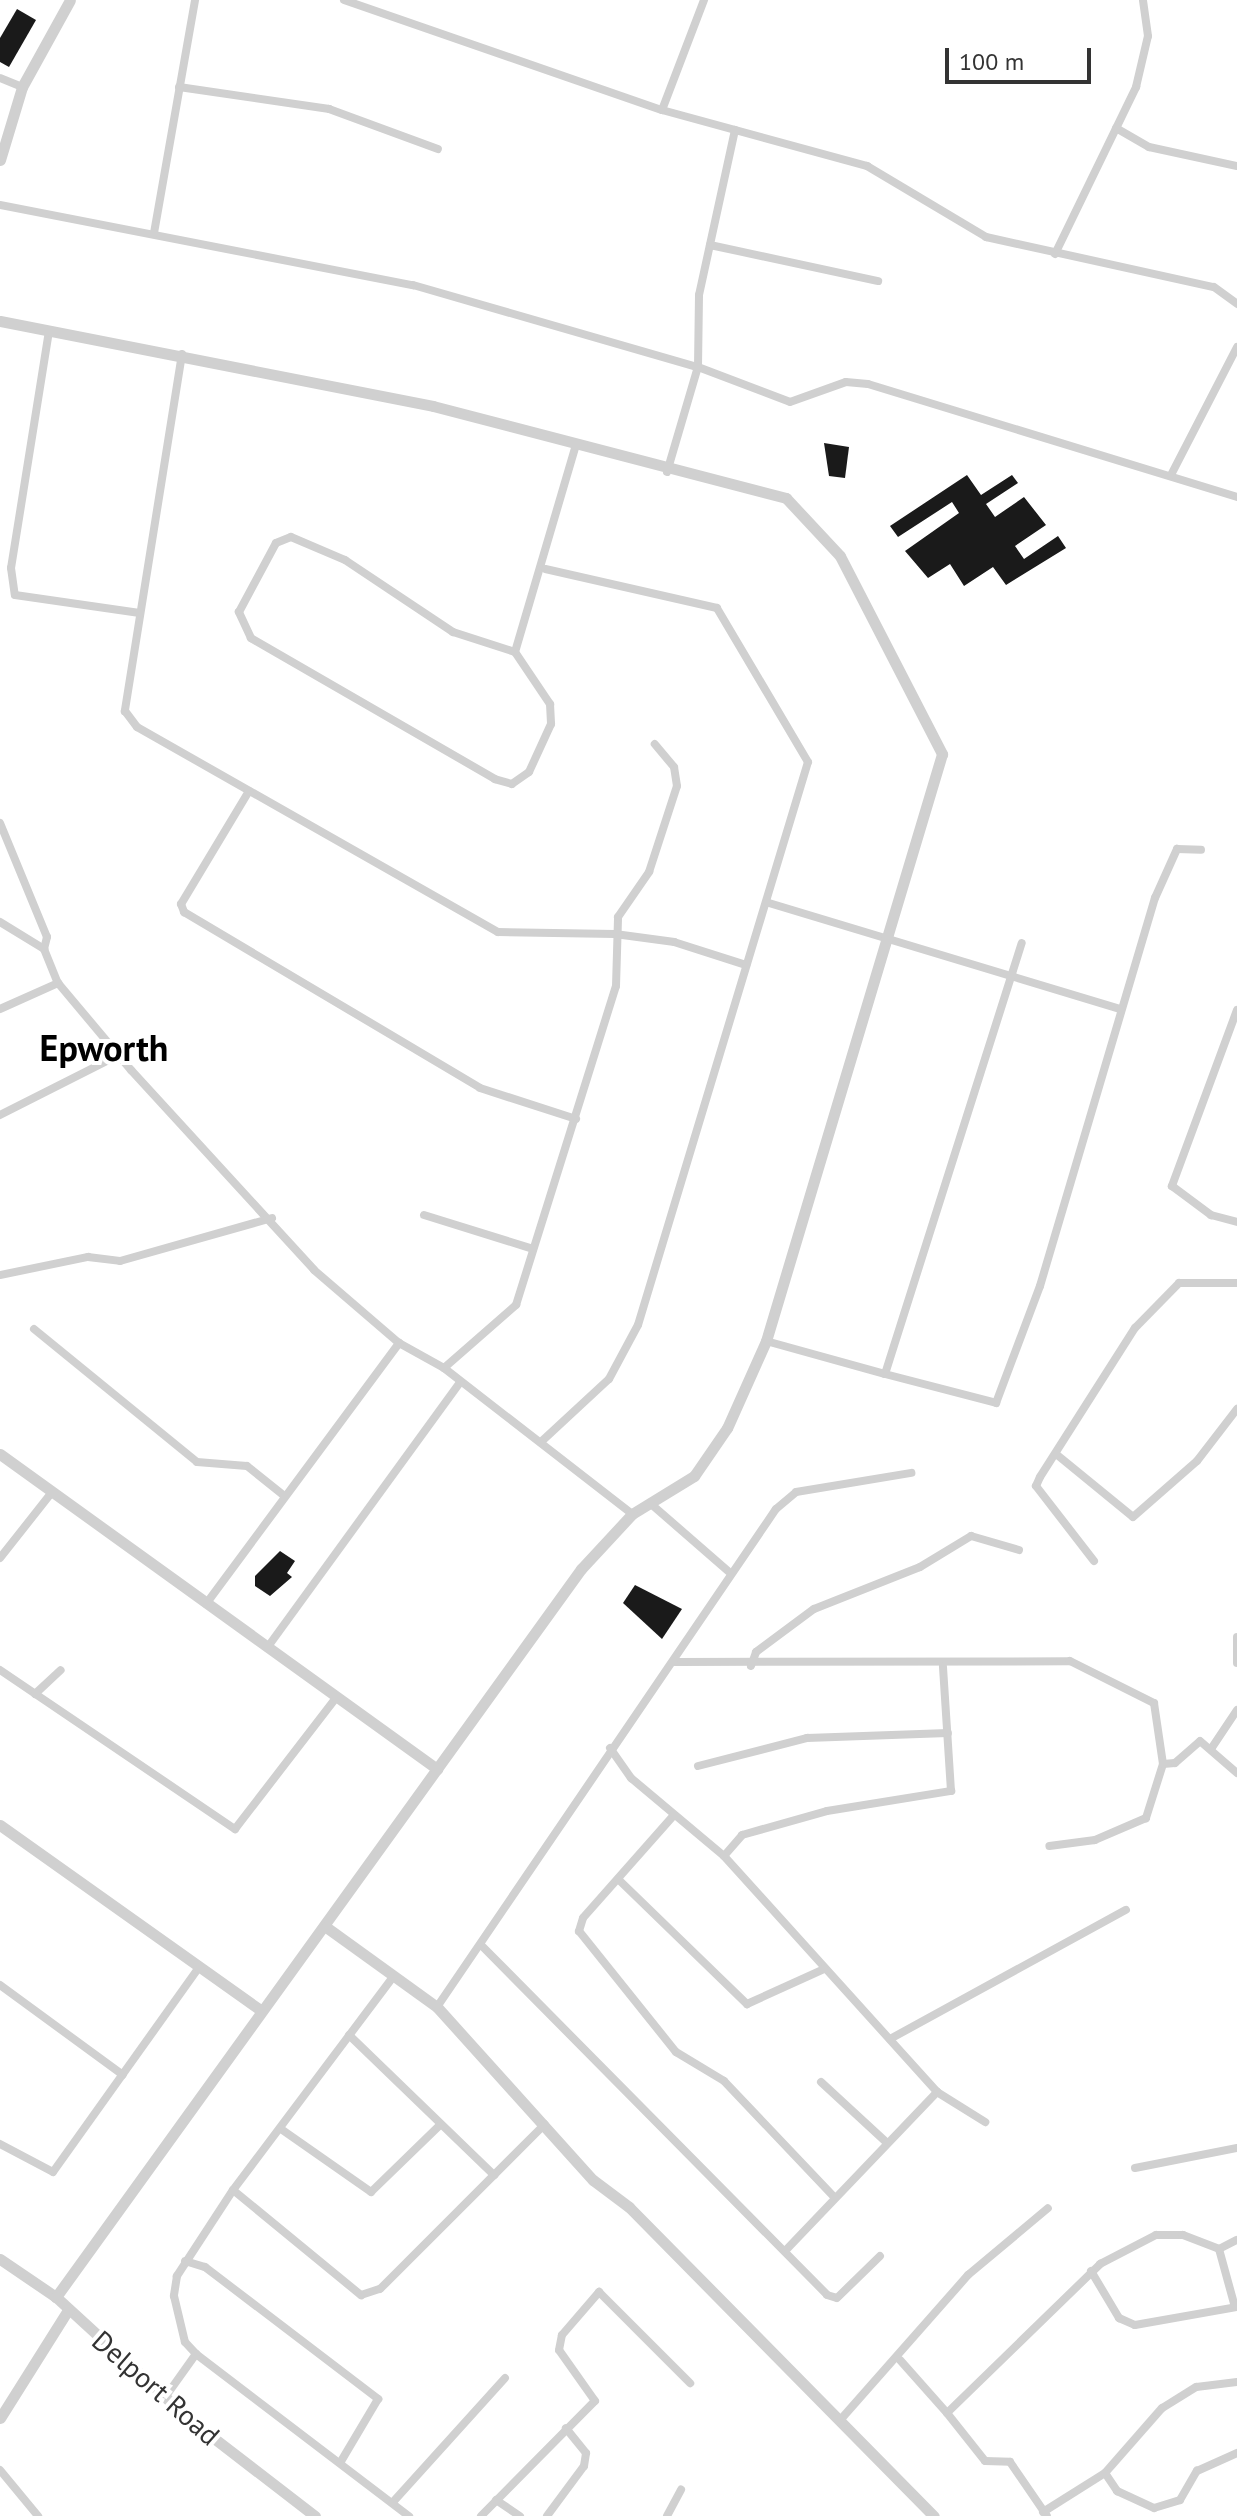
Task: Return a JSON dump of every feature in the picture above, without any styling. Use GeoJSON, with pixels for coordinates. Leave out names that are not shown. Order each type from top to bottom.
{"type":"FeatureCollection","features":[{"type":"Feature","properties":{"kind":"street"},"geometry":{"type":"LineString","coordinates":[[0,160],[22,87],[70,0]]}},
{"type":"Feature","properties":{"kind":"street"},"geometry":{"type":"LineString","coordinates":[[154,233],[195,0]]}},
{"type":"Feature","properties":{"kind":"street"},"geometry":{"type":"LineString","coordinates":[[344,0],[662,110],[867,166],[986,237],[1214,287],[1237,304]]}},
{"type":"Feature","properties":{"kind":"street"},"geometry":{"type":"LineString","coordinates":[[662,110],[704,0]]}},
{"type":"Feature","properties":{"kind":"street"},"geometry":{"type":"LineString","coordinates":[[1055,254],[1116,128],[1148,36],[1143,0]]}},
{"type":"Feature","properties":{"kind":"street"},"geometry":{"type":"LineString","coordinates":[[0,78],[22,87]]}},
{"type":"Feature","properties":{"kind":"street"},"geometry":{"type":"LineString","coordinates":[[179,87],[329,109],[438,149]]}},
{"type":"Feature","properties":{"kind":"street"},"geometry":{"type":"LineString","coordinates":[[1116,128],[1149,147],[1237,166]]}},
{"type":"Feature","properties":{"kind":"street"},"geometry":{"type":"LineString","coordinates":[[667,472],[698,367],[699,295],[735,130]]}},
{"type":"Feature","properties":{"kind":"street"},"geometry":{"type":"LineString","coordinates":[[0,205],[413,285],[698,367],[790,402],[846,382],[868,384],[1237,497]]}},
{"type":"Feature","properties":{"kind":"street"},"geometry":{"type":"LineString","coordinates":[[710,245],[878,281]]}},
{"type":"Feature","properties":{"kind":"street"},"geometry":{"type":"LineString","coordinates":[[0,321],[182,354],[433,406],[667,472],[767,490],[816,525],[939,738],[941,762],[766,1341],[703,1465],[651,1504],[632,1514],[581,1569],[326,1927],[260,2010],[56,2297]]}},
{"type":"Feature","properties":{"kind":"street"},"geometry":{"type":"LineString","coordinates":[[49,331],[11,568],[15,595],[140,613]]}},
{"type":"Feature","properties":{"kind":"street"},"geometry":{"type":"LineString","coordinates":[[1171,475],[1237,347]]}},
{"type":"Feature","properties":{"kind":"street"},"geometry":{"type":"LineString","coordinates":[[182,354],[125,711],[137,727],[498,932],[615,934],[674,942],[746,965]]}},
{"type":"Feature","properties":{"kind":"street"},"geometry":{"type":"LineString","coordinates":[[515,652],[545,569],[575,448]]}},
{"type":"Feature","properties":{"kind":"street"},"geometry":{"type":"LineString","coordinates":[[291,537],[345,560],[453,632],[515,652],[550,704],[551,724],[529,772],[512,784],[251,638],[239,612],[276,543],[291,537]]}},
{"type":"Feature","properties":{"kind":"street"},"geometry":{"type":"LineString","coordinates":[[542,1441],[609,1379],[638,1325],[746,965],[769,903],[808,762],[729,617],[545,569]]}},
{"type":"Feature","properties":{"kind":"street"},"geometry":{"type":"LineString","coordinates":[[444,1368],[516,1305],[616,986],[615,934],[649,872],[677,786],[674,767],[655,744]]}},
{"type":"Feature","properties":{"kind":"street"},"geometry":{"type":"LineString","coordinates":[[249,791],[181,904],[184,912],[480,1088],[576,1119]]}},
{"type":"Feature","properties":{"kind":"street"},"geometry":{"type":"LineString","coordinates":[[0,823],[47,937],[44,949]]}},
{"type":"Feature","properties":{"kind":"street"},"geometry":{"type":"LineString","coordinates":[[766,1341],[996,1403],[1040,1286],[1121,1009],[1177,849],[1201,850]]}},
{"type":"Feature","properties":{"kind":"street"},"geometry":{"type":"LineString","coordinates":[[769,903],[1121,1009]]}},
{"type":"Feature","properties":{"kind":"street"},"geometry":{"type":"LineString","coordinates":[[0,922],[44,949],[58,983],[119,1055],[272,1218],[314,1270],[399,1343],[444,1368],[542,1441],[632,1514]]}},
{"type":"Feature","properties":{"kind":"street"},"geometry":{"type":"LineString","coordinates":[[885,1374],[1022,943]]}},
{"type":"Feature","properties":{"kind":"street"},"geometry":{"type":"LineString","coordinates":[[0,1009],[58,983]]}},
{"type":"Feature","properties":{"kind":"street"},"geometry":{"type":"LineString","coordinates":[[1237,1010],[1172,1186],[1211,1215],[1237,1222]]}},
{"type":"Feature","properties":{"kind":"street"},"geometry":{"type":"LineString","coordinates":[[0,1115],[119,1055]]}},
{"type":"Feature","properties":{"kind":"street"},"geometry":{"type":"LineString","coordinates":[[424,1215],[533,1249]]}},
{"type":"Feature","properties":{"kind":"street"},"geometry":{"type":"LineString","coordinates":[[0,1275],[88,1257],[120,1261],[272,1218]]}},
{"type":"Feature","properties":{"kind":"street"},"geometry":{"type":"LineString","coordinates":[[1094,1561],[1036,1486],[1135,1328],[1179,1283],[1237,1283]]}},
{"type":"Feature","properties":{"kind":"street"},"geometry":{"type":"LineString","coordinates":[[34,1329],[197,1462],[247,1466],[282,1494]]}},
{"type":"Feature","properties":{"kind":"street"},"geometry":{"type":"LineString","coordinates":[[206,1604],[282,1494],[399,1343]]}},
{"type":"Feature","properties":{"kind":"street"},"geometry":{"type":"LineString","coordinates":[[267,1648],[460,1382]]}},
{"type":"Feature","properties":{"kind":"street"},"geometry":{"type":"LineString","coordinates":[[1056,1454],[1133,1517],[1197,1461],[1237,1409]]}},
{"type":"Feature","properties":{"kind":"street"},"geometry":{"type":"LineString","coordinates":[[0,1454],[437,1769]]}},
{"type":"Feature","properties":{"kind":"street"},"geometry":{"type":"LineString","coordinates":[[437,2007],[483,1947],[610,1748],[675,1662],[728,1571],[796,1492],[911,1473]]}},
{"type":"Feature","properties":{"kind":"street"},"geometry":{"type":"LineString","coordinates":[[0,1558],[53,1491]]}},
{"type":"Feature","properties":{"kind":"street"},"geometry":{"type":"LineString","coordinates":[[651,1504],[728,1571]]}},
{"type":"Feature","properties":{"kind":"street"},"geometry":{"type":"LineString","coordinates":[[751,1666],[756,1652],[814,1609],[920,1567],[971,1536],[1019,1550]]}},
{"type":"Feature","properties":{"kind":"street"},"geometry":{"type":"LineString","coordinates":[[1237,1637],[1237,1663]]}},
{"type":"Feature","properties":{"kind":"street"},"geometry":{"type":"LineString","coordinates":[[675,1662],[751,1666],[943,1666],[1015,1658],[1070,1661],[1154,1703],[1163,1764],[1146,1818],[1095,1840],[1049,1846]]}},
{"type":"Feature","properties":{"kind":"street"},"geometry":{"type":"LineString","coordinates":[[724,1856],[742,1835],[827,1811],[951,1791],[943,1666]]}},
{"type":"Feature","properties":{"kind":"street"},"geometry":{"type":"LineString","coordinates":[[0,1670],[235,1829],[336,1698]]}},
{"type":"Feature","properties":{"kind":"street"},"geometry":{"type":"LineString","coordinates":[[35,1694],[61,1670]]}},
{"type":"Feature","properties":{"kind":"street"},"geometry":{"type":"LineString","coordinates":[[1211,1749],[1237,1710]]}},
{"type":"Feature","properties":{"kind":"street"},"geometry":{"type":"LineString","coordinates":[[698,1766],[807,1738],[948,1733]]}},
{"type":"Feature","properties":{"kind":"street"},"geometry":{"type":"LineString","coordinates":[[1163,1764],[1175,1763],[1200,1741],[1237,1773]]}},
{"type":"Feature","properties":{"kind":"street"},"geometry":{"type":"LineString","coordinates":[[610,1748],[631,1778],[724,1856],[937,2092],[985,2122]]}},
{"type":"Feature","properties":{"kind":"street"},"geometry":{"type":"LineString","coordinates":[[674,1815],[583,1918],[586,1946],[676,2052],[724,2081],[835,2198]]}},
{"type":"Feature","properties":{"kind":"street"},"geometry":{"type":"LineString","coordinates":[[0,1825],[198,1969],[260,2010]]}},
{"type":"Feature","properties":{"kind":"street"},"geometry":{"type":"LineString","coordinates":[[618,1879],[747,2004],[824,1969]]}},
{"type":"Feature","properties":{"kind":"street"},"geometry":{"type":"LineString","coordinates":[[890,2039],[1126,1910]]}},
{"type":"Feature","properties":{"kind":"street"},"geometry":{"type":"LineString","coordinates":[[326,1927],[437,2007],[546,2123],[593,2180],[629,2207],[777,2363],[842,2418],[934,2516]]}},
{"type":"Feature","properties":{"kind":"street"},"geometry":{"type":"LineString","coordinates":[[483,1947],[776,2249],[786,2250],[837,2298],[880,2256]]}},
{"type":"Feature","properties":{"kind":"street"},"geometry":{"type":"LineString","coordinates":[[0,2144],[53,2172],[198,1969]]}},
{"type":"Feature","properties":{"kind":"street"},"geometry":{"type":"LineString","coordinates":[[393,1977],[233,2190],[185,2261],[174,2296],[185,2342],[196,2354],[409,2516]]}},
{"type":"Feature","properties":{"kind":"street"},"geometry":{"type":"LineString","coordinates":[[0,1985],[123,2075]]}},
{"type":"Feature","properties":{"kind":"street"},"geometry":{"type":"LineString","coordinates":[[349,2035],[494,2175]]}},
{"type":"Feature","properties":{"kind":"street"},"geometry":{"type":"LineString","coordinates":[[821,2082],[887,2143]]}},
{"type":"Feature","properties":{"kind":"street"},"geometry":{"type":"LineString","coordinates":[[786,2250],[937,2092]]}},
{"type":"Feature","properties":{"kind":"street"},"geometry":{"type":"LineString","coordinates":[[233,2190],[361,2295],[380,2289],[546,2123]]}},
{"type":"Feature","properties":{"kind":"street"},"geometry":{"type":"LineString","coordinates":[[281,2129],[371,2192],[440,2125]]}},
{"type":"Feature","properties":{"kind":"street"},"geometry":{"type":"LineString","coordinates":[[1135,2168],[1237,2148]]}},
{"type":"Feature","properties":{"kind":"street"},"geometry":{"type":"LineString","coordinates":[[842,2418],[871,2381],[900,2360],[968,2275],[1048,2208]]}},
{"type":"Feature","properties":{"kind":"street"},"geometry":{"type":"LineString","coordinates":[[947,2413],[1091,2271],[1156,2235],[1183,2235],[1219,2249],[1237,2240]]}},
{"type":"Feature","properties":{"kind":"street"},"geometry":{"type":"LineString","coordinates":[[1091,2271],[1119,2318],[1135,2325],[1236,2307],[1219,2249]]}},
{"type":"Feature","properties":{"kind":"street"},"geometry":{"type":"LineString","coordinates":[[185,2261],[205,2267],[378,2399],[340,2463]]}},
{"type":"Feature","properties":{"kind":"street","name":"Delport Road"},"geometry":{"type":"LineString","coordinates":[[3,2266],[56,2297],[166,2396],[315,2516]]}},
{"type":"Feature","properties":{"kind":"street"},"geometry":{"type":"LineString","coordinates":[[481,2516],[595,2401],[559,2350],[562,2335],[599,2292],[690,2383]]}},
{"type":"Feature","properties":{"kind":"street"},"geometry":{"type":"LineString","coordinates":[[0,2418],[68,2310]]}},
{"type":"Feature","properties":{"kind":"street"},"geometry":{"type":"LineString","coordinates":[[166,2396],[196,2354]]}},
{"type":"Feature","properties":{"kind":"street"},"geometry":{"type":"LineString","coordinates":[[900,2360],[985,2461],[1010,2462],[1045,2514],[1105,2473],[1162,2408],[1196,2387],[1237,2382]]}},
{"type":"Feature","properties":{"kind":"street"},"geometry":{"type":"LineString","coordinates":[[393,2502],[505,2378]]}},
{"type":"Feature","properties":{"kind":"street"},"geometry":{"type":"LineString","coordinates":[[547,2516],[584,2466],[586,2453],[566,2428]]}},
{"type":"Feature","properties":{"kind":"street"},"geometry":{"type":"LineString","coordinates":[[1105,2473],[1117,2491],[1154,2508],[1180,2500],[1197,2471],[1237,2453]]}},
{"type":"Feature","properties":{"kind":"street"},"geometry":{"type":"LineString","coordinates":[[0,2470],[38,2516]]}},
{"type":"Feature","properties":{"kind":"street"},"geometry":{"type":"LineString","coordinates":[[667,2516],[681,2490]]}},
{"type":"Feature","properties":{"kind":"street"},"geometry":{"type":"LineString","coordinates":[[496,2500],[520,2516]]}},
{"type":"Feature","properties":{"kind":"building"},"geometry":{"type":"Polygon","coordinates":[[[17,9],[36,20],[9,67],[0,62],[0,38],[17,9]]]}},
{"type":"Feature","properties":{"kind":"building"},"geometry":{"type":"Polygon","coordinates":[[[824,443],[849,447],[845,478],[829,476],[824,443]]]}},
{"type":"Feature","properties":{"kind":"building"},"geometry":{"type":"Polygon","coordinates":[[[967,475],[981,495],[1012,475],[1018,483],[986,504],[995,517],[1024,497],[1046,525],[1015,546],[1024,559],[1058,536],[1066,548],[1006,585],[993,567],[964,586],[950,564],[928,578],[905,551],[959,513],[952,502],[898,537],[890,526],[967,475]]]}},
{"type":"Feature","properties":{"kind":"building"},"geometry":{"type":"Polygon","coordinates":[[[280,1551],[295,1561],[287,1573],[292,1577],[270,1596],[255,1586],[255,1576],[280,1551]]]}},
{"type":"Feature","properties":{"kind":"building"},"geometry":{"type":"Polygon","coordinates":[[[635,1585],[682,1609],[662,1639],[623,1603],[635,1585]]]}},
{"type":"Feature","properties":{"kind":"district","name":"Epworth"},"geometry":{"type":"Point","coordinates":[104,1048]}}]}
